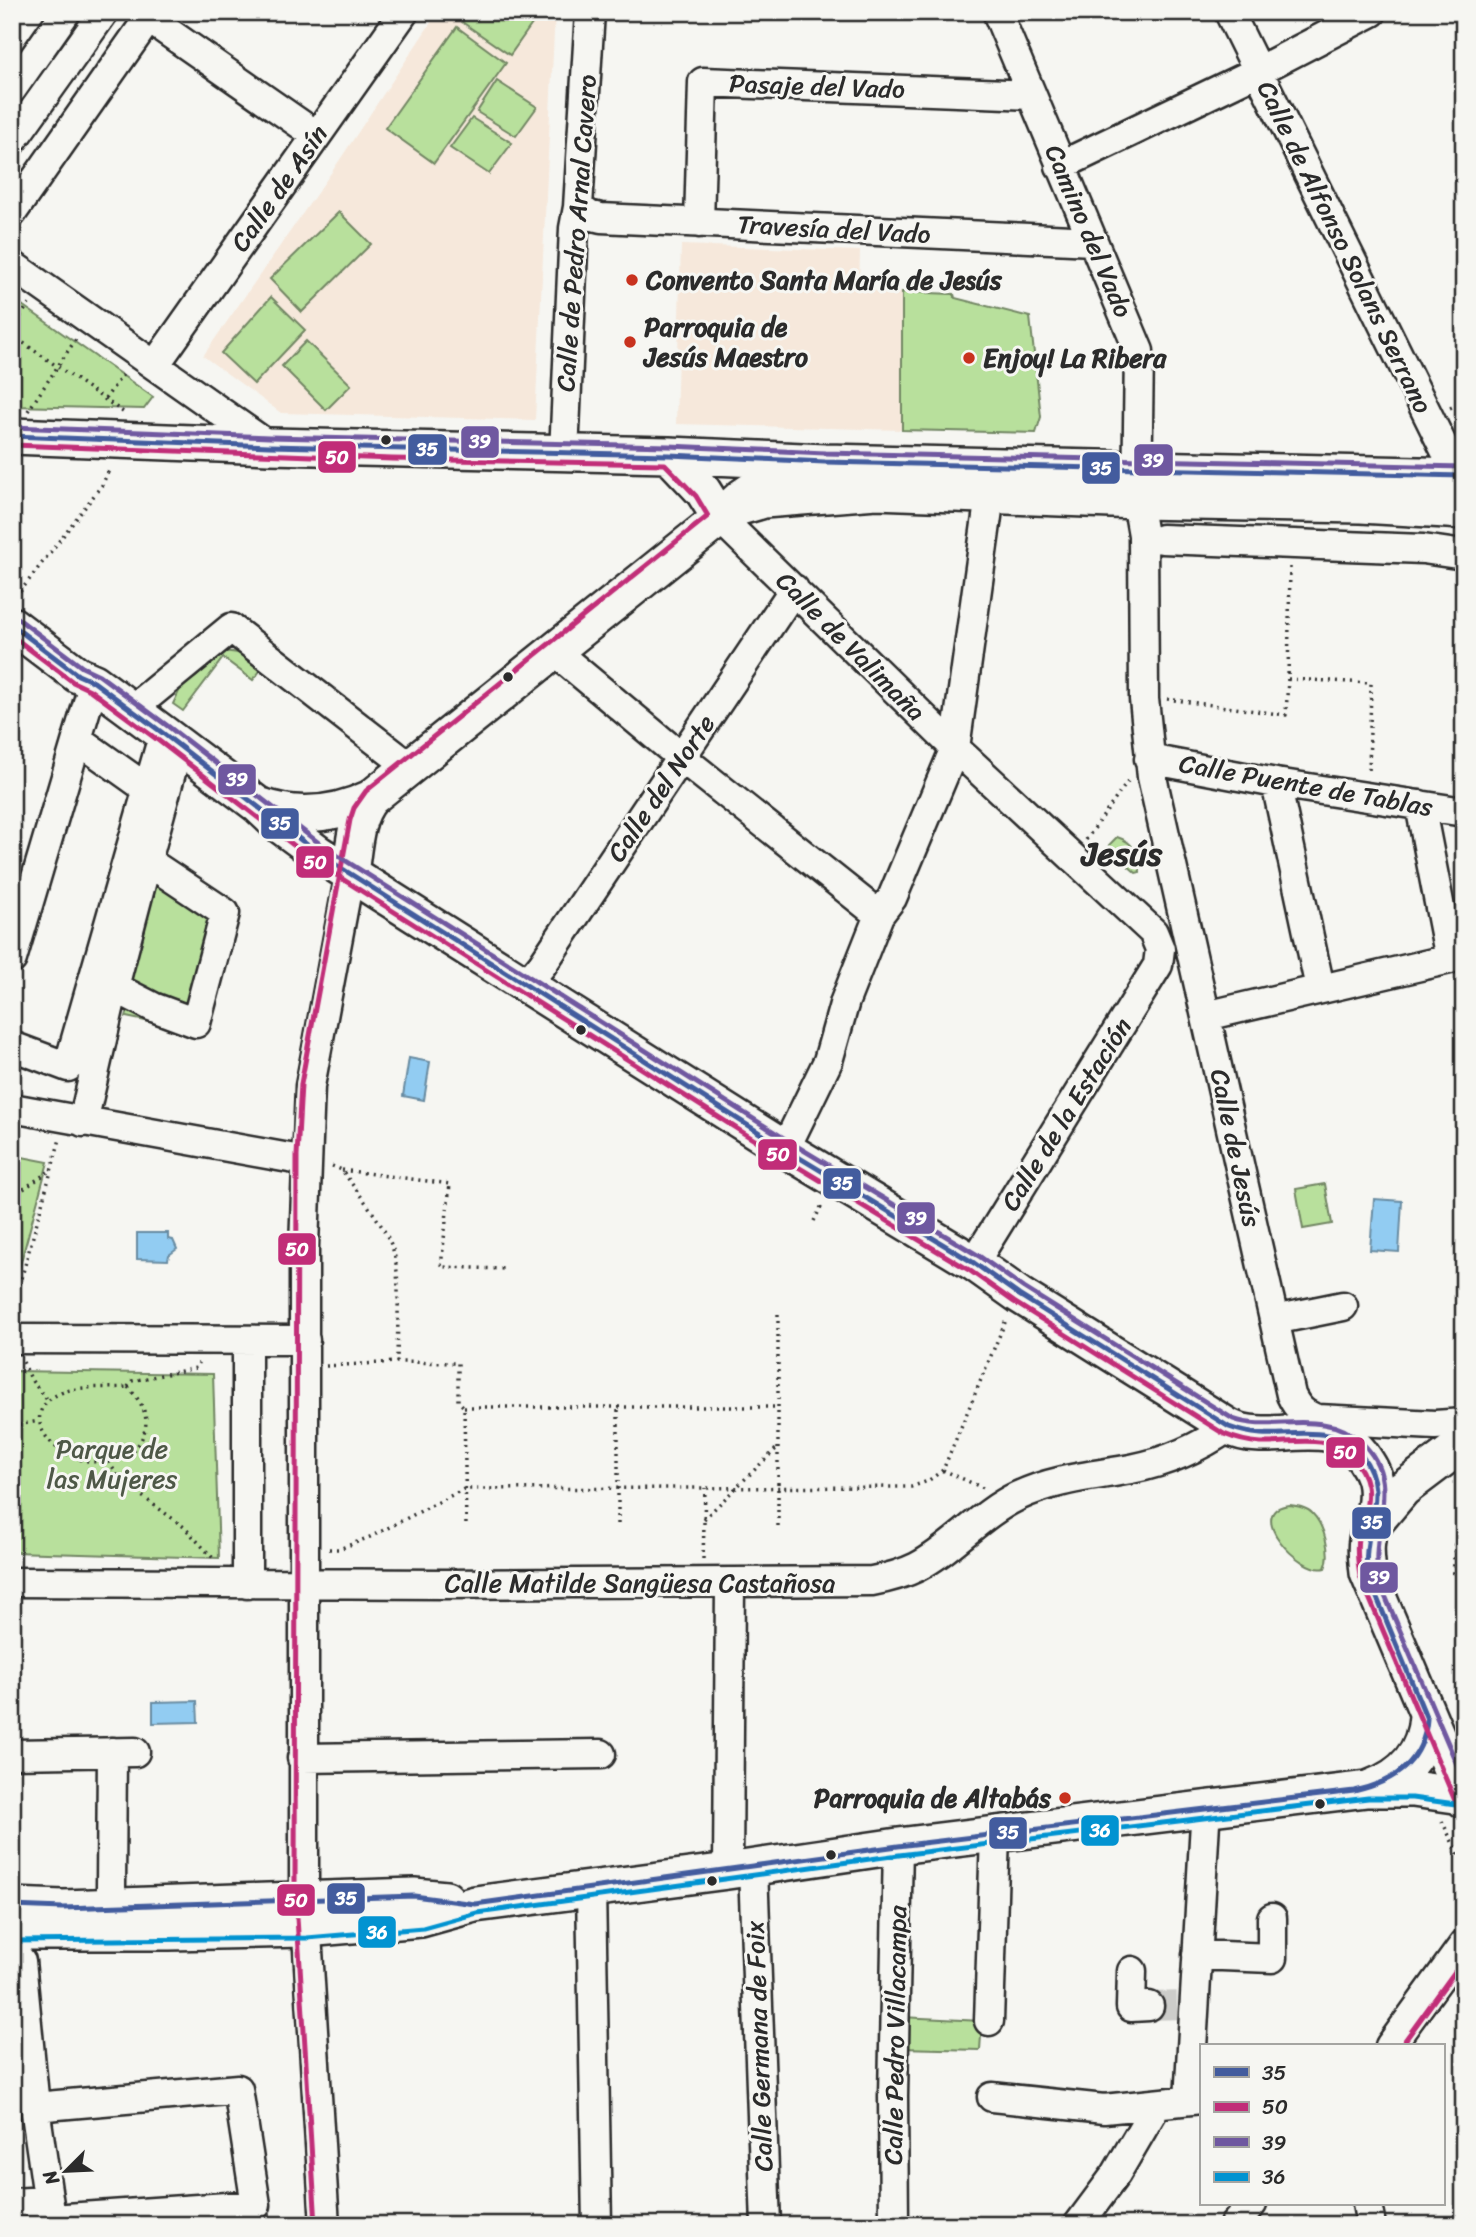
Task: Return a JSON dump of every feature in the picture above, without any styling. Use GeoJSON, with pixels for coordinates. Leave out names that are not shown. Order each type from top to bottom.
{"type":"FeatureCollection","features":[{"type":"Feature","properties":{"kind":"main road"},"geometry":{"type":"LineString","coordinates":[[20,424],[124,426],[269,446],[825,462],[1464,512]]}},
{"type":"Feature","properties":{"kind":"main road"},"geometry":{"type":"LineString","coordinates":[[668,456],[703,491],[720,518]]}},
{"type":"Feature","properties":{"kind":"main road"},"geometry":{"type":"LineString","coordinates":[[258,805],[285,813],[316,814],[344,809],[371,798],[720,518],[740,506],[780,498],[876,491],[990,495],[1137,485],[1463,477]]}},
{"type":"Feature","properties":{"kind":"main road"},"geometry":{"type":"LineString","coordinates":[[12,625],[78,675],[94,682],[131,710],[169,750],[258,805],[277,823],[319,854],[785,1149],[974,1263],[1019,1295],[1244,1432],[1328,1433],[1347,1441],[1373,1472],[1376,1485],[1375,1509],[1366,1556],[1368,1573],[1427,1716],[1457,1802]]}},
{"type":"Feature","properties":{"kind":"main road"},"geometry":{"type":"LineString","coordinates":[[350,873],[359,822],[371,798]]}},
{"type":"Feature","properties":{"kind":"main road"},"geometry":{"type":"LineString","coordinates":[[1371,1527],[1403,1489],[1464,1443]]}},
{"type":"Feature","properties":{"kind":"main road"},"geometry":{"type":"LineString","coordinates":[[1367,1789],[1392,1778],[1411,1762],[1421,1744],[1427,1716]]}},
{"type":"Feature","properties":{"kind":"main road"},"geometry":{"type":"LineString","coordinates":[[18,1936],[169,1932],[414,1896],[475,1904],[740,1870],[898,1846],[1367,1789],[1413,1789],[1457,1802]]}},
{"type":"Feature","properties":{"kind":"main road"},"geometry":{"type":"LineString","coordinates":[[18,1936],[62,1908],[305,1914]]}},
{"type":"Feature","properties":{"kind":"street"},"geometry":{"type":"LineString","coordinates":[[12,89],[66,12]]}},
{"type":"Feature","properties":{"kind":"street"},"geometry":{"type":"LineString","coordinates":[[12,141],[104,12]]}},
{"type":"Feature","properties":{"kind":"street","name":"Calle de Asín"},"geometry":{"type":"LineString","coordinates":[[155,365],[404,12]]}},
{"type":"Feature","properties":{"kind":"street","name":"Calle de Pedro Arnal Cavero"},"geometry":{"type":"LineString","coordinates":[[564,454],[574,228],[578,207],[590,12]]}},
{"type":"Feature","properties":{"kind":"street","name":"Camino del Vado"},"geometry":{"type":"LineString","coordinates":[[997,12],[1139,351],[1137,485]]}},
{"type":"Feature","properties":{"kind":"street","name":"Calle de Alfonso Solans Serrano"},"geometry":{"type":"LineString","coordinates":[[1229,12],[1447,455],[1463,477]]}},
{"type":"Feature","properties":{"kind":"street"},"geometry":{"type":"LineString","coordinates":[[1060,166],[1258,71],[1372,12]]}},
{"type":"Feature","properties":{"kind":"street"},"geometry":{"type":"LineString","coordinates":[[12,213],[148,16],[316,135]]}},
{"type":"Feature","properties":{"kind":"street","name":"Pasaje del Vado"},"geometry":{"type":"LineString","coordinates":[[699,223],[703,82],[1031,95]]}},
{"type":"Feature","properties":{"kind":"street","name":"Travesía del Vado"},"geometry":{"type":"LineString","coordinates":[[578,207],[589,215],[601,218],[1093,241]]}},
{"type":"Feature","properties":{"kind":"street"},"geometry":{"type":"LineString","coordinates":[[12,265],[269,446]]}},
{"type":"Feature","properties":{"kind":"street"},"geometry":{"type":"LineString","coordinates":[[720,518],[734,498],[748,487],[794,475],[825,462]]}},
{"type":"Feature","properties":{"kind":"street","name":"Calle de Jesús"},"geometry":{"type":"LineString","coordinates":[[1137,485],[1143,535],[1144,699],[1140,768],[1178,902],[1206,1016],[1291,1395]]}},
{"type":"Feature","properties":{"kind":"street"},"geometry":{"type":"LineString","coordinates":[[785,1149],[828,1061],[845,1001],[879,915],[892,898],[955,748],[990,495]]}},
{"type":"Feature","properties":{"kind":"street","name":"Calle de Valimaña"},"geometry":{"type":"LineString","coordinates":[[720,518],[955,748],[1077,853]]}},
{"type":"Feature","properties":{"kind":"street"},"geometry":{"type":"LineString","coordinates":[[1162,539],[1291,543],[1423,550],[1464,555]]}},
{"type":"Feature","properties":{"kind":"street","name":"Calle del Norte"},"geometry":{"type":"LineString","coordinates":[[526,984],[542,965],[794,589]]}},
{"type":"Feature","properties":{"kind":"street"},"geometry":{"type":"LineString","coordinates":[[131,710],[231,628],[410,767]]}},
{"type":"Feature","properties":{"kind":"street"},"geometry":{"type":"LineString","coordinates":[[554,651],[682,758],[879,915]]}},
{"type":"Feature","properties":{"kind":"street"},"geometry":{"type":"LineString","coordinates":[[12,959],[94,682]]}},
{"type":"Feature","properties":{"kind":"street"},"geometry":{"type":"LineString","coordinates":[[77,738],[146,788]]}},
{"type":"Feature","properties":{"kind":"street"},"geometry":{"type":"LineString","coordinates":[[12,1046],[68,1067],[146,788],[169,750]]}},
{"type":"Feature","properties":{"kind":"street"},"geometry":{"type":"LineString","coordinates":[[74,1120],[114,987],[147,861],[169,750]]}},
{"type":"Feature","properties":{"kind":"street","name":"Calle Puente de Tablas"},"geometry":{"type":"LineString","coordinates":[[1140,768],[1276,783],[1464,812]]}},
{"type":"Feature","properties":{"kind":"street"},"geometry":{"type":"LineString","coordinates":[[1276,783],[1321,988]]}},
{"type":"Feature","properties":{"kind":"street"},"geometry":{"type":"LineString","coordinates":[[1206,1016],[1450,959],[1420,805]]}},
{"type":"Feature","properties":{"kind":"street"},"geometry":{"type":"LineString","coordinates":[[1077,853],[1153,932],[1159,942],[1158,965],[1185,965],[1194,969]]}},
{"type":"Feature","properties":{"kind":"street"},"geometry":{"type":"LineString","coordinates":[[114,987],[153,1007],[196,1023],[225,913],[147,861]]}},
{"type":"Feature","properties":{"kind":"street"},"geometry":{"type":"LineString","coordinates":[[326,2225],[305,1914],[302,1758],[306,1156],[310,1086],[350,873]]}},
{"type":"Feature","properties":{"kind":"street"},"geometry":{"type":"LineString","coordinates":[[1143,922],[1164,916],[1178,902]]}},
{"type":"Feature","properties":{"kind":"street","name":"Calle de la Estación"},"geometry":{"type":"LineString","coordinates":[[974,1263],[1158,965]]}},
{"type":"Feature","properties":{"kind":"street"},"geometry":{"type":"LineString","coordinates":[[12,1108],[295,1159]]}},
{"type":"Feature","properties":{"kind":"street"},"geometry":{"type":"LineString","coordinates":[[1274,1320],[1343,1306]]}},
{"type":"Feature","properties":{"kind":"street"},"geometry":{"type":"LineString","coordinates":[[17,1349],[247,1340],[305,1353]]}},
{"type":"Feature","properties":{"kind":"street"},"geometry":{"type":"LineString","coordinates":[[247,1340],[247,1584]]}},
{"type":"Feature","properties":{"kind":"street"},"geometry":{"type":"LineString","coordinates":[[1291,1395],[1300,1410],[1318,1419],[1436,1425],[1464,1423]]}},
{"type":"Feature","properties":{"kind":"street","name":"Calle Matilde Sangüesa Castañosa"},"geometry":{"type":"LineString","coordinates":[[12,1582],[304,1584],[872,1581],[898,1576],[920,1565],[987,1514],[1015,1497],[1062,1480],[1131,1469],[1167,1459],[1206,1443],[1244,1432],[1281,1418],[1291,1395]]}},
{"type":"Feature","properties":{"kind":"street","name":"Calle Germana de Foix"},"geometry":{"type":"LineString","coordinates":[[730,1583],[740,1870],[766,2225]]}},
{"type":"Feature","properties":{"kind":"street"},"geometry":{"type":"LineString","coordinates":[[12,1754],[124,1752],[111,1889]]}},
{"type":"Feature","properties":{"kind":"street"},"geometry":{"type":"LineString","coordinates":[[302,1758],[601,1755]]}},
{"type":"Feature","properties":{"kind":"street"},"geometry":{"type":"LineString","coordinates":[[992,2097],[1104,2109],[1195,2099],[1191,2005],[1197,1955],[1205,1822]]}},
{"type":"Feature","properties":{"kind":"street"},"geometry":{"type":"LineString","coordinates":[[989,2021],[995,1834]]}},
{"type":"Feature","properties":{"kind":"street","name":"Calle Pedro Villacampa"},"geometry":{"type":"LineString","coordinates":[[894,2225],[893,2096],[898,1846]]}},
{"type":"Feature","properties":{"kind":"street"},"geometry":{"type":"LineString","coordinates":[[591,1889],[597,2225]]}},
{"type":"Feature","properties":{"kind":"street"},"geometry":{"type":"LineString","coordinates":[[1197,1955],[1272,1958],[1272,1918]]}},
{"type":"Feature","properties":{"kind":"street"},"geometry":{"type":"LineString","coordinates":[[18,1936],[35,2107],[50,2215]]}},
{"type":"Feature","properties":{"kind":"street"},"geometry":{"type":"LineString","coordinates":[[1391,2044],[1464,1944]]}},
{"type":"Feature","properties":{"kind":"street"},"geometry":{"type":"LineString","coordinates":[[1132,1971],[1137,2009]]}},
{"type":"Feature","properties":{"kind":"street"},"geometry":{"type":"LineString","coordinates":[[12,2203],[50,2215],[256,2205],[238,2089],[35,2107]]}},
{"type":"Feature","properties":{"kind":"street"},"geometry":{"type":"LineString","coordinates":[[1078,2225],[1116,2174],[1157,2104]]}},
{"type":"Feature","properties":{"kind":"street"},"geometry":{"type":"LineString","coordinates":[[1234,2225],[1250,2206]]}},
{"type":"Feature","properties":{"kind":"street"},"geometry":{"type":"LineString","coordinates":[[1367,2206],[1371,2225]]}},
{"type":"Feature","properties":{"kind":"path"},"geometry":{"type":"LineString","coordinates":[[1458,12],[1464,13]]}},
{"type":"Feature","properties":{"kind":"path"},"geometry":{"type":"LineString","coordinates":[[12,328],[30,303]]}},
{"type":"Feature","properties":{"kind":"path"},"geometry":{"type":"LineString","coordinates":[[12,335],[105,399],[124,426],[102,485],[13,602]]}},
{"type":"Feature","properties":{"kind":"path"},"geometry":{"type":"LineString","coordinates":[[20,424],[77,337]]}},
{"type":"Feature","properties":{"kind":"path"},"geometry":{"type":"LineString","coordinates":[[105,399],[125,371]]}},
{"type":"Feature","properties":{"kind":"path"},"geometry":{"type":"LineString","coordinates":[[1158,698],[1286,715],[1291,543]]}},
{"type":"Feature","properties":{"kind":"path"},"geometry":{"type":"LineString","coordinates":[[1288,679],[1371,683],[1369,797]]}},
{"type":"Feature","properties":{"kind":"path"},"geometry":{"type":"LineString","coordinates":[[1077,853],[1140,768]]}},
{"type":"Feature","properties":{"kind":"path"},"geometry":{"type":"LineString","coordinates":[[12,1312],[50,1171],[74,1120]]}},
{"type":"Feature","properties":{"kind":"path"},"geometry":{"type":"LineString","coordinates":[[329,1165],[342,1170],[450,1184],[441,1267],[505,1269]]}},
{"type":"Feature","properties":{"kind":"path"},"geometry":{"type":"LineString","coordinates":[[342,1170],[386,1235],[394,1254],[397,1362]]}},
{"type":"Feature","properties":{"kind":"path"},"geometry":{"type":"LineString","coordinates":[[12,1197],[50,1171]]}},
{"type":"Feature","properties":{"kind":"path"},"geometry":{"type":"LineString","coordinates":[[814,1221],[825,1200]]}},
{"type":"Feature","properties":{"kind":"path"},"geometry":{"type":"LineString","coordinates":[[778,1311],[778,1526]]}},
{"type":"Feature","properties":{"kind":"path"},"geometry":{"type":"LineString","coordinates":[[328,1549],[339,1549],[370,1537],[464,1489],[911,1487],[928,1481],[943,1470],[1006,1320]]}},
{"type":"Feature","properties":{"kind":"path"},"geometry":{"type":"LineString","coordinates":[[128,1387],[132,1381],[196,1368],[209,1341]]}},
{"type":"Feature","properties":{"kind":"path"},"geometry":{"type":"LineString","coordinates":[[17,1349],[32,1381],[48,1401]]}},
{"type":"Feature","properties":{"kind":"path"},"geometry":{"type":"LineString","coordinates":[[305,1353],[397,1362],[458,1363],[458,1401],[464,1407],[778,1408]]}},
{"type":"Feature","properties":{"kind":"path"},"geometry":{"type":"LineString","coordinates":[[128,1387],[147,1416],[147,1428],[138,1446],[109,1462],[89,1462],[64,1454],[49,1441],[39,1421],[42,1409],[48,1401],[76,1389],[128,1387]]}},
{"type":"Feature","properties":{"kind":"path"},"geometry":{"type":"LineString","coordinates":[[464,1407],[466,1527]]}},
{"type":"Feature","properties":{"kind":"path"},"geometry":{"type":"LineString","coordinates":[[618,1409],[618,1524]]}},
{"type":"Feature","properties":{"kind":"path"},"geometry":{"type":"LineString","coordinates":[[12,1426],[39,1421]]}},
{"type":"Feature","properties":{"kind":"path"},"geometry":{"type":"LineString","coordinates":[[704,1519],[778,1447]]}},
{"type":"Feature","properties":{"kind":"path"},"geometry":{"type":"LineString","coordinates":[[109,1462],[120,1480],[184,1527],[217,1562]]}},
{"type":"Feature","properties":{"kind":"path"},"geometry":{"type":"LineString","coordinates":[[943,1470],[987,1489]]}},
{"type":"Feature","properties":{"kind":"path"},"geometry":{"type":"LineString","coordinates":[[703,1562],[705,1488]]}},
{"type":"Feature","properties":{"kind":"path"},"geometry":{"type":"LineString","coordinates":[[1464,1525],[1455,1540],[1453,1573],[1464,1573]]}},
{"type":"Feature","properties":{"kind":"path"},"geometry":{"type":"LineString","coordinates":[[1457,1802],[1464,1866]]}},
{"type":"Feature","properties":{"kind":"shaded area"},"geometry":{"type":"Polygon","coordinates":[[[438,12],[555,12],[535,420],[281,413],[203,356],[331,173],[438,12]]]}},
{"type":"Feature","properties":{"kind":"shaded area"},"geometry":{"type":"Polygon","coordinates":[[[681,245],[860,251],[859,290],[902,292],[902,430],[676,424],[681,245]]]}},
{"type":"Feature","properties":{"kind":"green space"},"geometry":{"type":"Polygon","coordinates":[[[468,12],[515,12],[532,24],[510,55],[462,22],[468,12]]]}},
{"type":"Feature","properties":{"kind":"green space"},"geometry":{"type":"Polygon","coordinates":[[[457,27],[506,63],[434,163],[385,128],[457,27]]]}},
{"type":"Feature","properties":{"kind":"green space"},"geometry":{"type":"Polygon","coordinates":[[[497,81],[537,107],[516,136],[477,112],[497,81]]]}},
{"type":"Feature","properties":{"kind":"green space"},"geometry":{"type":"Polygon","coordinates":[[[472,118],[512,143],[489,174],[450,148],[472,118]]]}},
{"type":"Feature","properties":{"kind":"green space"},"geometry":{"type":"Polygon","coordinates":[[[339,212],[371,244],[302,312],[270,279],[339,212]]]}},
{"type":"Feature","properties":{"kind":"green space","name":"Enjoy! La Ribera"},"geometry":{"type":"Polygon","coordinates":[[[902,292],[954,294],[955,298],[1030,317],[1041,417],[1036,433],[902,430],[902,292]]]}},
{"type":"Feature","properties":{"kind":"green space"},"geometry":{"type":"Polygon","coordinates":[[[271,297],[305,330],[254,384],[221,353],[271,297]]]}},
{"type":"Feature","properties":{"kind":"green space"},"geometry":{"type":"Polygon","coordinates":[[[12,298],[153,397],[144,409],[12,406],[12,298]]]}},
{"type":"Feature","properties":{"kind":"green space"},"geometry":{"type":"Polygon","coordinates":[[[306,341],[351,385],[326,410],[282,366],[306,341]]]}},
{"type":"Feature","properties":{"kind":"green space"},"geometry":{"type":"Polygon","coordinates":[[[224,652],[240,653],[263,667],[253,680],[223,658],[183,711],[173,704],[181,687],[197,676],[206,663],[224,652]]]}},
{"type":"Feature","properties":{"kind":"green space"},"geometry":{"type":"Polygon","coordinates":[[[1117,837],[1128,842],[1135,850],[1140,872],[1136,873],[1110,850],[1109,845],[1117,837]]]}},
{"type":"Feature","properties":{"kind":"green space"},"geometry":{"type":"Polygon","coordinates":[[[153,875],[222,916],[190,1030],[126,1017],[133,993],[117,985],[153,875]]]}},
{"type":"Feature","properties":{"kind":"green space"},"geometry":{"type":"Polygon","coordinates":[[[12,1155],[48,1162],[12,1295],[12,1155]]]}},
{"type":"Feature","properties":{"kind":"green space"},"geometry":{"type":"Polygon","coordinates":[[[1325,1184],[1332,1224],[1303,1229],[1296,1189],[1325,1184]]]}},
{"type":"Feature","properties":{"kind":"green space","name":"Parque de las Mujeres"},"geometry":{"type":"Polygon","coordinates":[[[12,1371],[213,1374],[219,1558],[12,1552],[12,1371]]]}},
{"type":"Feature","properties":{"kind":"green space"},"geometry":{"type":"Polygon","coordinates":[[[1290,1505],[1307,1509],[1320,1525],[1326,1539],[1328,1555],[1325,1568],[1314,1568],[1302,1562],[1280,1541],[1273,1529],[1271,1518],[1276,1509],[1290,1505]]]}},
{"type":"Feature","properties":{"kind":"green space"},"geometry":{"type":"Polygon","coordinates":[[[901,2017],[982,2021],[980,2050],[900,2048],[901,2017]]]}},
{"type":"Feature","properties":{"kind":"water"},"geometry":{"type":"Polygon","coordinates":[[[409,1058],[430,1062],[424,1100],[403,1096],[409,1058]]]}},
{"type":"Feature","properties":{"kind":"water"},"geometry":{"type":"Polygon","coordinates":[[[1374,1199],[1402,1201],[1399,1252],[1370,1250],[1374,1199]]]}},
{"type":"Feature","properties":{"kind":"water"},"geometry":{"type":"Polygon","coordinates":[[[137,1233],[168,1233],[168,1239],[173,1240],[177,1249],[169,1255],[168,1260],[137,1259],[137,1233]]]}},
{"type":"Feature","properties":{"kind":"water"},"geometry":{"type":"Polygon","coordinates":[[[197,1701],[198,1722],[153,1723],[153,1702],[197,1701]]]}},
{"type":"Feature","properties":{"kind":"tunnel"},"geometry":{"type":"LineString","coordinates":[[1149,2006],[1188,2005]]}},
{"type":"Feature","properties":{"kind":"transit line","name":"39"},"geometry":{"type":"LineString","coordinates":[[12,427],[825,453],[1464,467]]}},
{"type":"Feature","properties":{"kind":"transit line","name":"35"},"geometry":{"type":"LineString","coordinates":[[12,436],[825,462],[1464,476]]}},
{"type":"Feature","properties":{"kind":"transit line","name":"50"},"geometry":{"type":"LineString","coordinates":[[12,445],[392,459],[665,464],[696,496],[708,516],[366,791],[354,808],[350,820],[301,1084],[297,1156],[295,1885],[316,2225]]}},
{"type":"Feature","properties":{"kind":"transit line","name":"39"},"geometry":{"type":"LineString","coordinates":[[17,618],[169,727],[324,847],[790,1142],[979,1256],[1024,1288],[1233,1419],[1255,1424],[1323,1424],[1339,1428],[1357,1438],[1374,1458],[1381,1474],[1383,1492],[1377,1546],[1380,1584],[1464,1781]]}},
{"type":"Feature","properties":{"kind":"transit line","name":"35"},"geometry":{"type":"LineString","coordinates":[[12,625],[78,675],[94,682],[164,734],[319,854],[785,1149],[974,1263],[1019,1295],[1229,1427],[1261,1434],[1328,1435],[1351,1446],[1367,1464],[1374,1485],[1375,1501],[1367,1554],[1368,1576],[1427,1719],[1420,1747],[1404,1768],[1382,1782],[1354,1791],[898,1846],[475,1904],[414,1896],[63,1908],[12,1906]]}},
{"type":"Feature","properties":{"kind":"transit line","name":"50"},"geometry":{"type":"LineString","coordinates":[[12,636],[159,741],[314,861],[780,1156],[969,1270],[1014,1302],[1224,1434],[1261,1443],[1320,1442],[1332,1445],[1352,1458],[1365,1478],[1368,1493],[1357,1543],[1360,1576],[1456,1803]]}},
{"type":"Feature","properties":{"kind":"transit line","name":"36"},"geometry":{"type":"LineString","coordinates":[[12,1941],[307,1938],[423,1928],[477,1913],[899,1855],[1368,1798],[1412,1798],[1463,1805]]}},
{"type":"Feature","properties":{"kind":"transit line","name":"50"},"geometry":{"type":"LineString","coordinates":[[1402,2044],[1464,1959]]}},
{"type":"Feature","properties":{"kind":"place","name":"Convento Santa María de Jesús"},"geometry":{"type":"Point","coordinates":[632,280]}},
{"type":"Feature","properties":{"kind":"place","name":"Parroquia de Jesús Maestro"},"geometry":{"type":"Point","coordinates":[630,342]}},
{"type":"Feature","properties":{"kind":"place","name":"Enjoy! La Ribera"},"geometry":{"type":"Point","coordinates":[969,358]}},
{"type":"Feature","properties":{"kind":"place","name":"Parroquia de Altabás"},"geometry":{"type":"Point","coordinates":[1065,1798]}},
{"type":"Feature","properties":{"kind":"district","name":"Jesús"},"geometry":{"type":"Point","coordinates":[1122,854]}}]}
